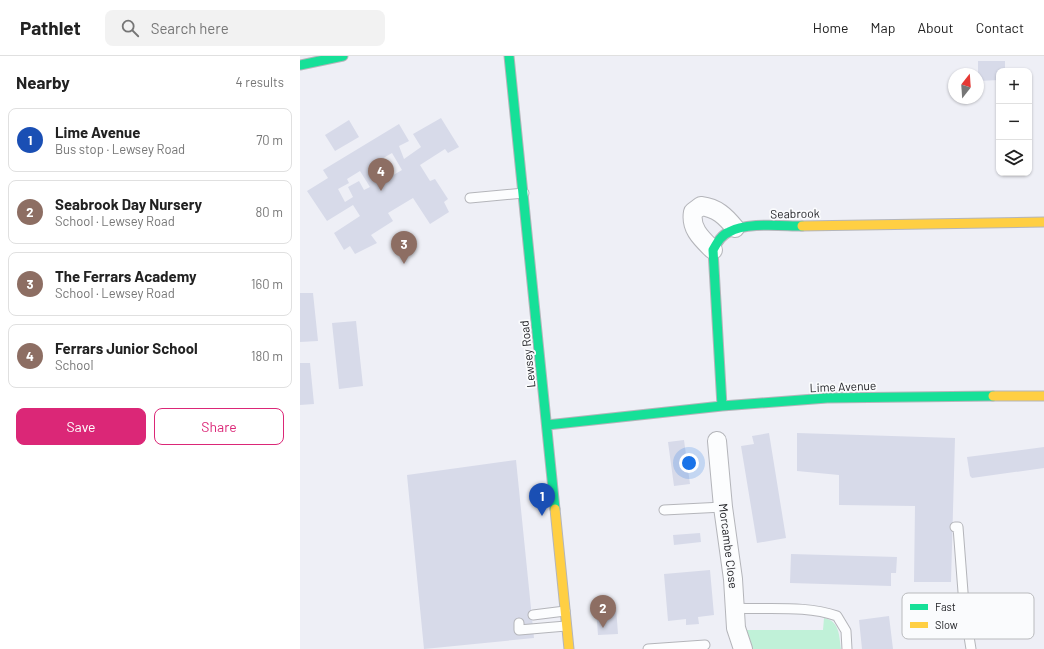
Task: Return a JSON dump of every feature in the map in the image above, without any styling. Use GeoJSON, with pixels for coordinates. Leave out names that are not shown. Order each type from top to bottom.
{"type":"FeatureCollection","features":[{"type":"Feature","properties":{"kind":"street"},"geometry":{"type":"LineString","coordinates":[[300,65],[343,56]]}},
{"type":"Feature","properties":{"kind":"street","name":"Lewsey Road"},"geometry":{"type":"LineString","coordinates":[[509,56],[569,649]]}},
{"type":"Feature","properties":{"kind":"street"},"geometry":{"type":"LineString","coordinates":[[713,250],[696,232],[692,221],[693,212],[701,206],[713,208],[724,215],[735,228],[725,232],[718,240],[713,250],[722,406]]}},
{"type":"Feature","properties":{"kind":"street","name":"Seabrook"},"geometry":{"type":"LineString","coordinates":[[735,228],[1044,222]]}},
{"type":"Feature","properties":{"kind":"street","name":"Lime Avenue"},"geometry":{"type":"LineString","coordinates":[[547,425],[722,406],[827,398],[1044,396]]}},
{"type":"Feature","properties":{"kind":"street","name":"Morcambe Close"},"geometry":{"type":"LineString","coordinates":[[717,441],[736,628],[743,649]]}},
{"type":"Feature","properties":{"kind":"lane"},"geometry":{"type":"LineString","coordinates":[[470,198],[524,193]]}},
{"type":"Feature","properties":{"kind":"lane"},"geometry":{"type":"LineString","coordinates":[[664,510],[723,507]]}},
{"type":"Feature","properties":{"kind":"lane"},"geometry":{"type":"LineString","coordinates":[[955,527],[958,527],[963,593]]}},
{"type":"Feature","properties":{"kind":"lane"},"geometry":{"type":"LineString","coordinates":[[735,608],[804,610],[824,612],[837,616],[846,631],[847,649]]}},
{"type":"Feature","properties":{"kind":"lane"},"geometry":{"type":"LineString","coordinates":[[533,615],[565,611]]}},
{"type":"Feature","properties":{"kind":"lane"},"geometry":{"type":"LineString","coordinates":[[519,623],[519,630],[566,626]]}},
{"type":"Feature","properties":{"kind":"lane"},"geometry":{"type":"LineString","coordinates":[[969,639],[971,649]]}},
{"type":"Feature","properties":{"kind":"lane"},"geometry":{"type":"LineString","coordinates":[[648,649],[705,645]]}},
{"type":"Feature","properties":{"kind":"green space"},"geometry":{"type":"Polygon","coordinates":[[[824,618],[833,622],[836,626],[839,634],[841,649],[750,649],[746,630],[823,630],[824,618]]]}},
{"type":"Feature","properties":{"kind":"building"},"geometry":{"type":"Polygon","coordinates":[[[978,61],[1005,61],[1005,68],[996,68],[996,80],[984,81],[984,68],[978,68],[978,61]]]}},
{"type":"Feature","properties":{"kind":"building"},"geometry":{"type":"Polygon","coordinates":[[[441,118],[459,147],[448,153],[445,149],[420,165],[430,181],[435,179],[448,199],[444,202],[449,212],[430,224],[413,198],[388,213],[393,221],[371,235],[377,243],[355,254],[350,246],[344,250],[334,233],[360,216],[353,205],[327,221],[307,191],[328,178],[323,170],[399,124],[409,141],[399,146],[404,159],[421,147],[413,134],[441,118]],[[392,153],[368,167],[378,184],[402,170],[392,153]],[[360,171],[347,179],[349,183],[338,189],[345,202],[353,197],[348,187],[359,181],[364,190],[370,187],[360,171]]]}},
{"type":"Feature","properties":{"kind":"building"},"geometry":{"type":"Polygon","coordinates":[[[349,120],[359,137],[335,151],[325,135],[349,120]]]}},
{"type":"Feature","properties":{"kind":"building"},"geometry":{"type":"Polygon","coordinates":[[[300,293],[313,293],[318,341],[300,342],[300,293]]]}},
{"type":"Feature","properties":{"kind":"building"},"geometry":{"type":"Polygon","coordinates":[[[356,321],[363,386],[339,389],[332,323],[356,321]]]}},
{"type":"Feature","properties":{"kind":"building"},"geometry":{"type":"Polygon","coordinates":[[[300,363],[310,363],[314,404],[300,405],[300,363]]]}},
{"type":"Feature","properties":{"kind":"building"},"geometry":{"type":"Polygon","coordinates":[[[769,433],[786,538],[757,543],[741,446],[754,444],[752,436],[769,433]]]}},
{"type":"Feature","properties":{"kind":"building"},"geometry":{"type":"Polygon","coordinates":[[[797,433],[955,438],[951,582],[914,582],[915,506],[839,505],[839,475],[797,471],[797,433]]]}},
{"type":"Feature","properties":{"kind":"building"},"geometry":{"type":"Polygon","coordinates":[[[684,440],[690,484],[674,486],[668,442],[684,440]]]}},
{"type":"Feature","properties":{"kind":"building"},"geometry":{"type":"Polygon","coordinates":[[[1044,447],[1044,468],[972,478],[970,476],[967,457],[1044,447]]]}},
{"type":"Feature","properties":{"kind":"building"},"geometry":{"type":"Polygon","coordinates":[[[516,460],[534,638],[424,649],[407,475],[516,460]]]}},
{"type":"Feature","properties":{"kind":"building"},"geometry":{"type":"Polygon","coordinates":[[[700,533],[701,542],[674,545],[673,535],[700,533]]]}},
{"type":"Feature","properties":{"kind":"building"},"geometry":{"type":"Polygon","coordinates":[[[791,554],[897,557],[896,573],[891,573],[891,586],[790,583],[791,554]]]}},
{"type":"Feature","properties":{"kind":"building"},"geometry":{"type":"Polygon","coordinates":[[[710,570],[714,615],[698,617],[699,624],[686,625],[686,619],[668,621],[664,574],[710,570]]]}},
{"type":"Feature","properties":{"kind":"building"},"geometry":{"type":"Polygon","coordinates":[[[616,607],[618,634],[598,635],[596,609],[616,607]]]}},
{"type":"Feature","properties":{"kind":"building"},"geometry":{"type":"Polygon","coordinates":[[[889,616],[893,649],[862,649],[859,620],[889,616]]]}},
{"type":"Feature","properties":{"kind":"traffic: fast"},"geometry":{"type":"LineString","coordinates":[[300,65],[343,56]]}},
{"type":"Feature","properties":{"kind":"traffic: fast"},"geometry":{"type":"LineString","coordinates":[[509,56],[555,509]]}},
{"type":"Feature","properties":{"kind":"traffic: fast"},"geometry":{"type":"LineString","coordinates":[[722,406],[713,250],[726,233],[736,229],[764,225],[802,226]]}},
{"type":"Feature","properties":{"kind":"traffic: fast"},"geometry":{"type":"LineString","coordinates":[[547,425],[722,406],[827,398],[993,396]]}},
{"type":"Feature","properties":{"kind":"traffic: slow"},"geometry":{"type":"LineString","coordinates":[[802,226],[1044,222]]}},
{"type":"Feature","properties":{"kind":"traffic: slow"},"geometry":{"type":"LineString","coordinates":[[993,396],[1044,396]]}},
{"type":"Feature","properties":{"kind":"traffic: slow"},"geometry":{"type":"LineString","coordinates":[[555,509],[569,649]]}},
{"type":"Feature","properties":{"kind":"place","name":"Ferrars Junior School"},"geometry":{"type":"Point","coordinates":[381,191]}},
{"type":"Feature","properties":{"kind":"place","name":"The Ferrars Academy"},"geometry":{"type":"Point","coordinates":[404,264]}},
{"type":"Feature","properties":{"kind":"place","name":"Lime Avenue"},"geometry":{"type":"Point","coordinates":[542,516]}},
{"type":"Feature","properties":{"kind":"place","name":"Seabrook Day Nursery"},"geometry":{"type":"Point","coordinates":[603,628]}}]}
